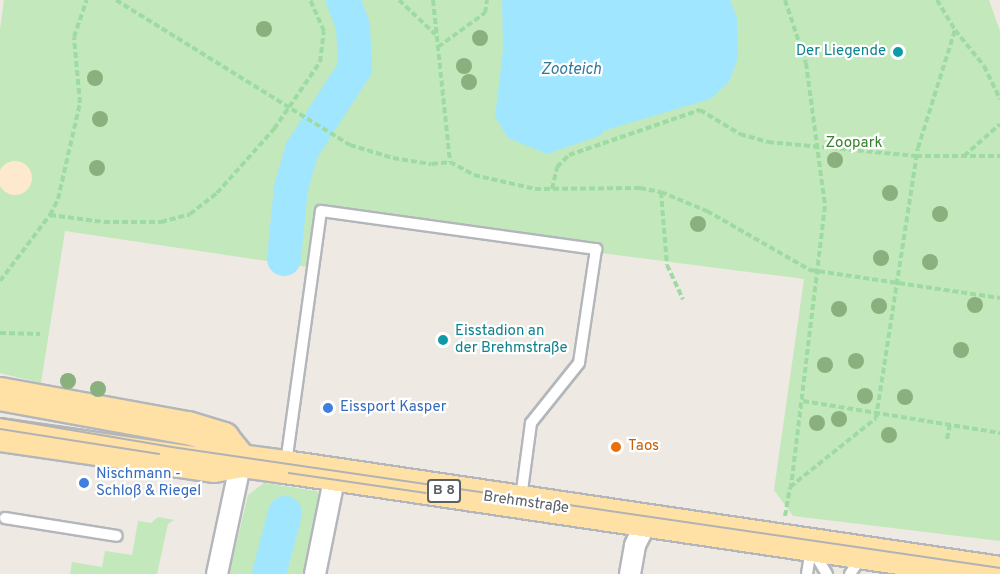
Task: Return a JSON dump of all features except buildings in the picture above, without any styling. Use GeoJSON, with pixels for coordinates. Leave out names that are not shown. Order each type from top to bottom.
{"type":"FeatureCollection","features":[{"type":"Feature","properties":{"kind":"main road"},"geometry":{"type":"LineString","coordinates":[[0,394],[188,428],[223,439],[241,460]]}},
{"type":"Feature","properties":{"kind":"main road","name":"Brehmstraße"},"geometry":{"type":"LineString","coordinates":[[0,435],[214,466],[241,460],[780,541],[809,560],[858,567],[1000,573]]}},
{"type":"Feature","properties":{"kind":"street"},"geometry":{"type":"LineString","coordinates":[[216,574],[241,460]]}},
{"type":"Feature","properties":{"kind":"street"},"geometry":{"type":"LineString","coordinates":[[315,574],[335,475]]}},
{"type":"Feature","properties":{"kind":"street"},"geometry":{"type":"LineString","coordinates":[[630,574],[634,552],[648,521]]}},
{"type":"Feature","properties":{"kind":"lane"},"geometry":{"type":"LineString","coordinates":[[285,467],[321,210],[596,249],[579,363],[531,423],[521,502]]}},
{"type":"Feature","properties":{"kind":"lane"},"geometry":{"type":"LineString","coordinates":[[5,518],[117,536]]}},
{"type":"Feature","properties":{"kind":"lane"},"geometry":{"type":"LineString","coordinates":[[809,560],[826,574]]}},
{"type":"Feature","properties":{"kind":"path"},"geometry":{"type":"LineString","coordinates":[[0,281],[50,215],[58,200],[80,103],[74,37],[87,0]]}},
{"type":"Feature","properties":{"kind":"path"},"geometry":{"type":"LineString","coordinates":[[116,0],[290,106],[329,133],[369,152],[432,164],[450,162],[492,181],[552,189],[640,189],[661,192],[707,211],[795,265],[819,272],[1000,298]]}},
{"type":"Feature","properties":{"kind":"path"},"geometry":{"type":"LineString","coordinates":[[50,215],[127,223],[180,219],[200,207],[232,177],[290,106],[324,52],[323,22],[310,0]]}},
{"type":"Feature","properties":{"kind":"path"},"geometry":{"type":"LineString","coordinates":[[399,0],[435,34]]}},
{"type":"Feature","properties":{"kind":"path"},"geometry":{"type":"LineString","coordinates":[[433,0],[450,162]]}},
{"type":"Feature","properties":{"kind":"path"},"geometry":{"type":"LineString","coordinates":[[437,47],[485,13],[487,0]]}},
{"type":"Feature","properties":{"kind":"path"},"geometry":{"type":"LineString","coordinates":[[780,541],[803,401],[825,206],[819,147],[806,63],[785,0]]}},
{"type":"Feature","properties":{"kind":"path"},"geometry":{"type":"LineString","coordinates":[[937,0],[954,30],[998,86],[1000,99]]}},
{"type":"Feature","properties":{"kind":"path"},"geometry":{"type":"LineString","coordinates":[[168,32],[172,26]]}},
{"type":"Feature","properties":{"kind":"path"},"geometry":{"type":"LineString","coordinates":[[790,488],[872,424],[877,411],[916,156],[954,30]]}},
{"type":"Feature","properties":{"kind":"path"},"geometry":{"type":"LineString","coordinates":[[552,189],[557,167],[569,155],[693,111],[706,112],[754,140],[916,156],[1000,156]]}},
{"type":"Feature","properties":{"kind":"path"},"geometry":{"type":"LineString","coordinates":[[963,156],[1000,124]]}},
{"type":"Feature","properties":{"kind":"path"},"geometry":{"type":"LineString","coordinates":[[661,192],[667,265],[683,300]]}},
{"type":"Feature","properties":{"kind":"path"},"geometry":{"type":"LineString","coordinates":[[0,333],[40,334]]}},
{"type":"Feature","properties":{"kind":"path"},"geometry":{"type":"LineString","coordinates":[[803,401],[877,411],[1000,433]]}},
{"type":"Feature","properties":{"kind":"path"},"geometry":{"type":"LineString","coordinates":[[947,440],[950,424]]}},
{"type":"Feature","properties":{"kind":"green space","name":"Zoopark"},"geometry":{"type":"Polygon","coordinates":[[[4,0],[989,0],[1000,31],[1000,541],[793,516],[774,490],[804,279],[601,253],[602,245],[316,205],[307,267],[65,231],[41,383],[0,373],[0,30],[4,0]]]}},
{"type":"Feature","properties":{"kind":"green space"},"geometry":{"type":"Polygon","coordinates":[[[264,483],[317,491],[322,500],[307,574],[229,574],[248,495],[264,483]]]}},
{"type":"Feature","properties":{"kind":"green space"},"geometry":{"type":"Polygon","coordinates":[[[158,517],[174,520],[168,524],[157,574],[70,574],[72,562],[102,567],[105,551],[132,555],[138,521],[151,523],[158,517]]]}},
{"type":"Feature","properties":{"kind":"sand"},"geometry":{"type":"Polygon","coordinates":[[[15,161],[27,166],[32,178],[27,190],[15,195],[3,190],[-2,178],[3,166],[15,161]]]}},
{"type":"Feature","properties":{"kind":"water","name":"Zooteich"},"geometry":{"type":"Polygon","coordinates":[[[502,0],[730,0],[737,18],[738,58],[729,82],[710,99],[603,131],[602,135],[547,154],[508,138],[495,117],[503,50],[502,0]]]}},
{"type":"Feature","properties":{"kind":"waterway"},"geometry":{"type":"LineString","coordinates":[[284,259],[291,188],[302,150],[355,68],[353,26],[343,0]]}},
{"type":"Feature","properties":{"kind":"waterway"},"geometry":{"type":"LineString","coordinates":[[269,574],[285,513]]}},
{"type":"Feature","properties":{"kind":"tram line"},"geometry":{"type":"LineString","coordinates":[[0,418],[172,447],[1000,568]]}},
{"type":"Feature","properties":{"kind":"tram line"},"geometry":{"type":"LineString","coordinates":[[0,429],[159,454]]}},
{"type":"Feature","properties":{"kind":"tram line"},"geometry":{"type":"LineString","coordinates":[[289,473],[426,493]]}},
{"type":"Feature","properties":{"kind":"place","name":"Der Liegende"},"geometry":{"type":"Point","coordinates":[898,52]}},
{"type":"Feature","properties":{"kind":"place","name":"Eisstadion an der Brehmstraße"},"geometry":{"type":"Point","coordinates":[443,340]}},
{"type":"Feature","properties":{"kind":"place","name":"Eissport Kasper"},"geometry":{"type":"Point","coordinates":[328,408]}},
{"type":"Feature","properties":{"kind":"place","name":"Taos"},"geometry":{"type":"Point","coordinates":[616,447]}},
{"type":"Feature","properties":{"kind":"place","name":"Nischmann - Schloß & Riegel"},"geometry":{"type":"Point","coordinates":[84,483]}}]}
